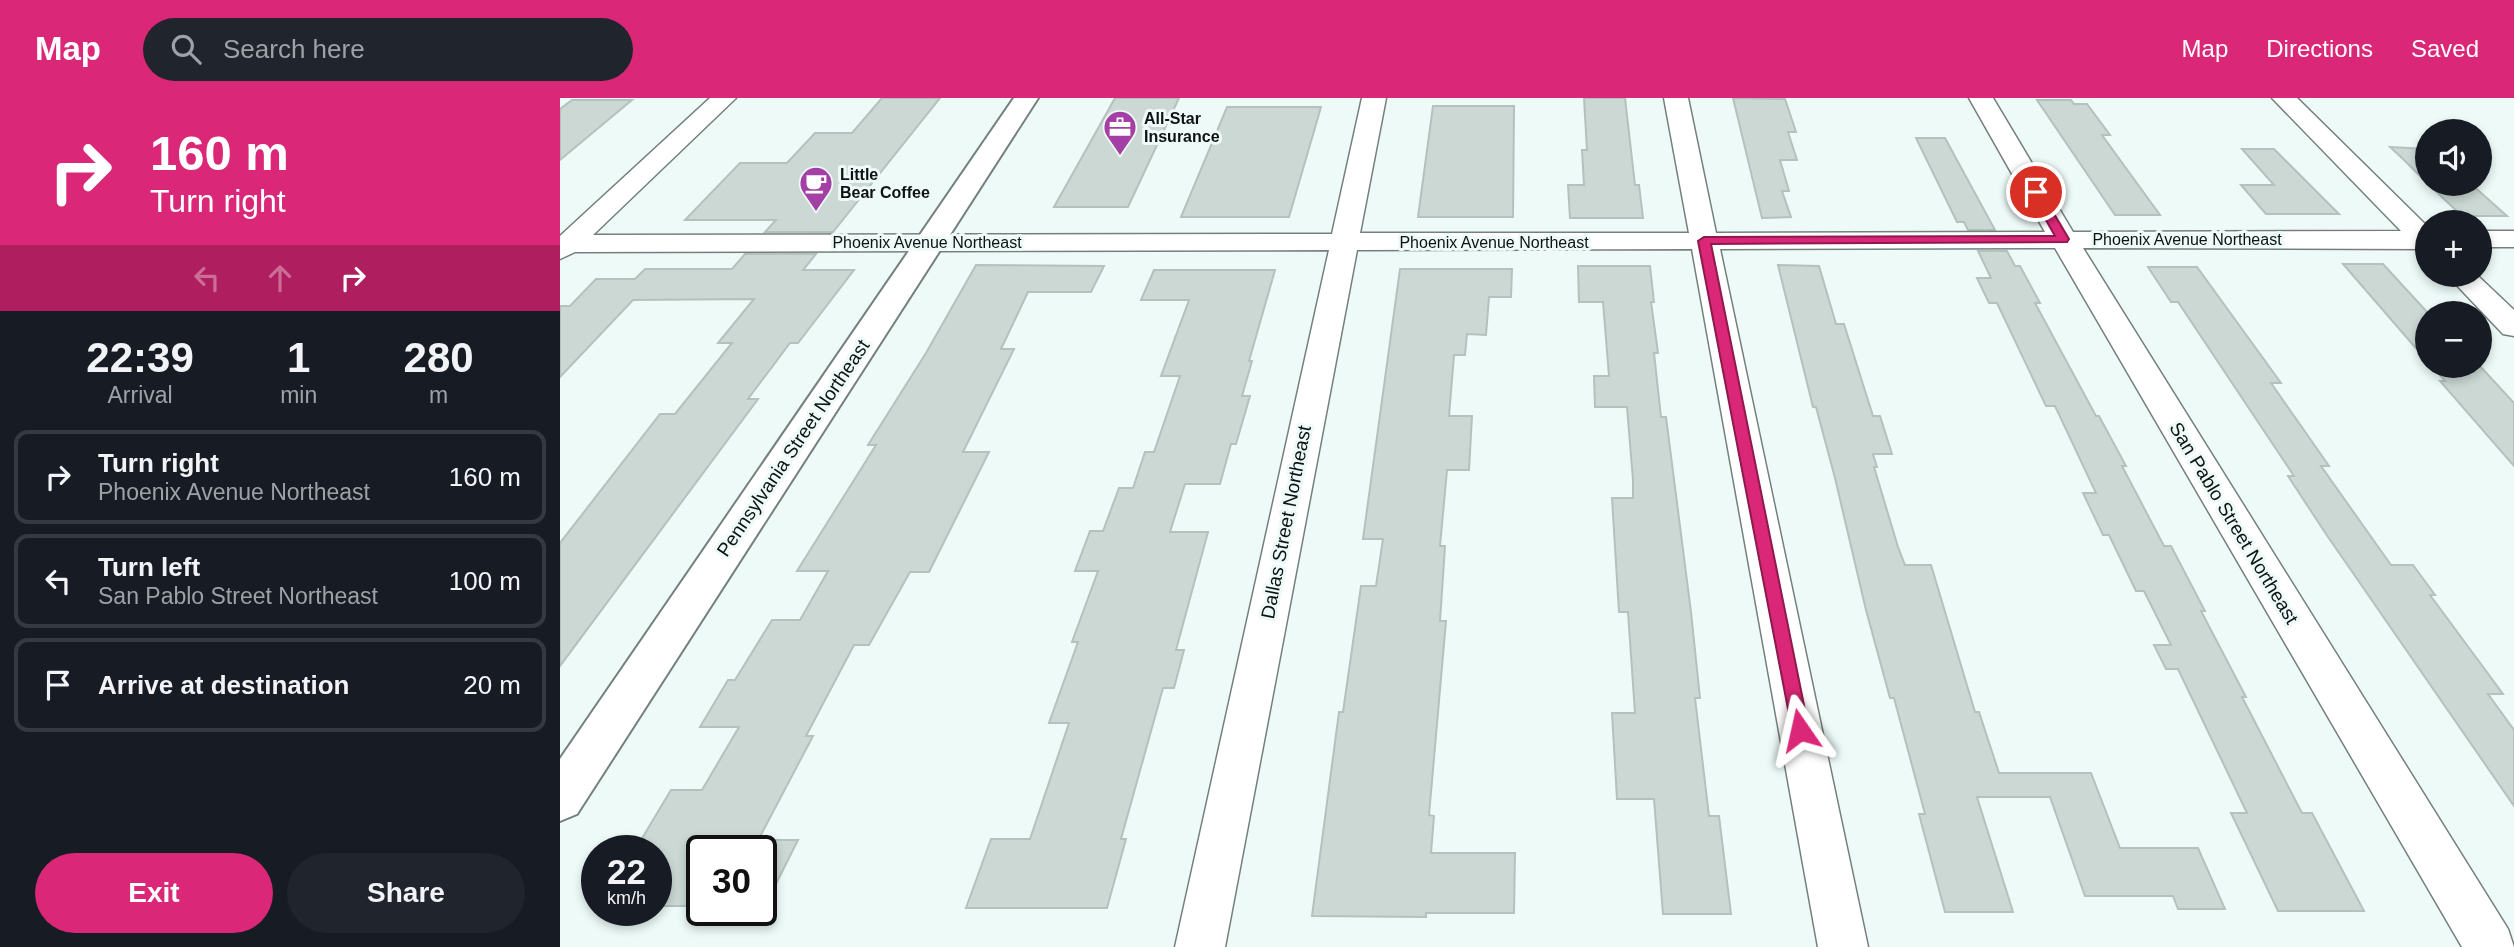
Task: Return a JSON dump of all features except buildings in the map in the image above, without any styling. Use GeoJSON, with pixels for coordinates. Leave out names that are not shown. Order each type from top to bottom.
{"type":"FeatureCollection","features":[{"type":"Feature","properties":{"kind":"street"},"geometry":{"type":"LineString","coordinates":[[563,246],[724,98]]}},
{"type":"Feature","properties":{"kind":"street","name":"Pennsylvania Street Northeast"},"geometry":{"type":"LineString","coordinates":[[560,799],[1026,98]]}},
{"type":"Feature","properties":{"kind":"street","name":"Dallas Street Northeast"},"geometry":{"type":"LineString","coordinates":[[1200,947],[1374,98]]}},
{"type":"Feature","properties":{"kind":"street"},"geometry":{"type":"LineString","coordinates":[[1676,98],[1843,947]]}},
{"type":"Feature","properties":{"kind":"street","name":"San Pablo Street Northeast"},"geometry":{"type":"LineString","coordinates":[[1981,98],[2063,239],[2490,947]]}},
{"type":"Feature","properties":{"kind":"street"},"geometry":{"type":"LineString","coordinates":[[2284,98],[2415,228]]}},
{"type":"Feature","properties":{"kind":"street"},"geometry":{"type":"LineString","coordinates":[[2492,239],[2514,239]]}},
{"type":"Feature","properties":{"kind":"street","name":"Phoenix Avenue Northeast"},"geometry":{"type":"LineString","coordinates":[[563,246],[931,242],[2415,240]]}},
{"type":"Feature","properties":{"kind":"street"},"geometry":{"type":"LineString","coordinates":[[2474,287],[2514,327]]}},
{"type":"Feature","properties":{"kind":"place","name":"All-Star Insurance"},"geometry":{"type":"Point","coordinates":[1120,157]}},
{"type":"Feature","properties":{"kind":"place","name":"Little Bear Coffee"},"geometry":{"type":"Point","coordinates":[816,213]}},
{"type":"Feature","properties":{"kind":"route"},"geometry":{"type":"LineString","coordinates":[[1800,730],[1704,241],[2063,239],[2036,192]]}}]}
